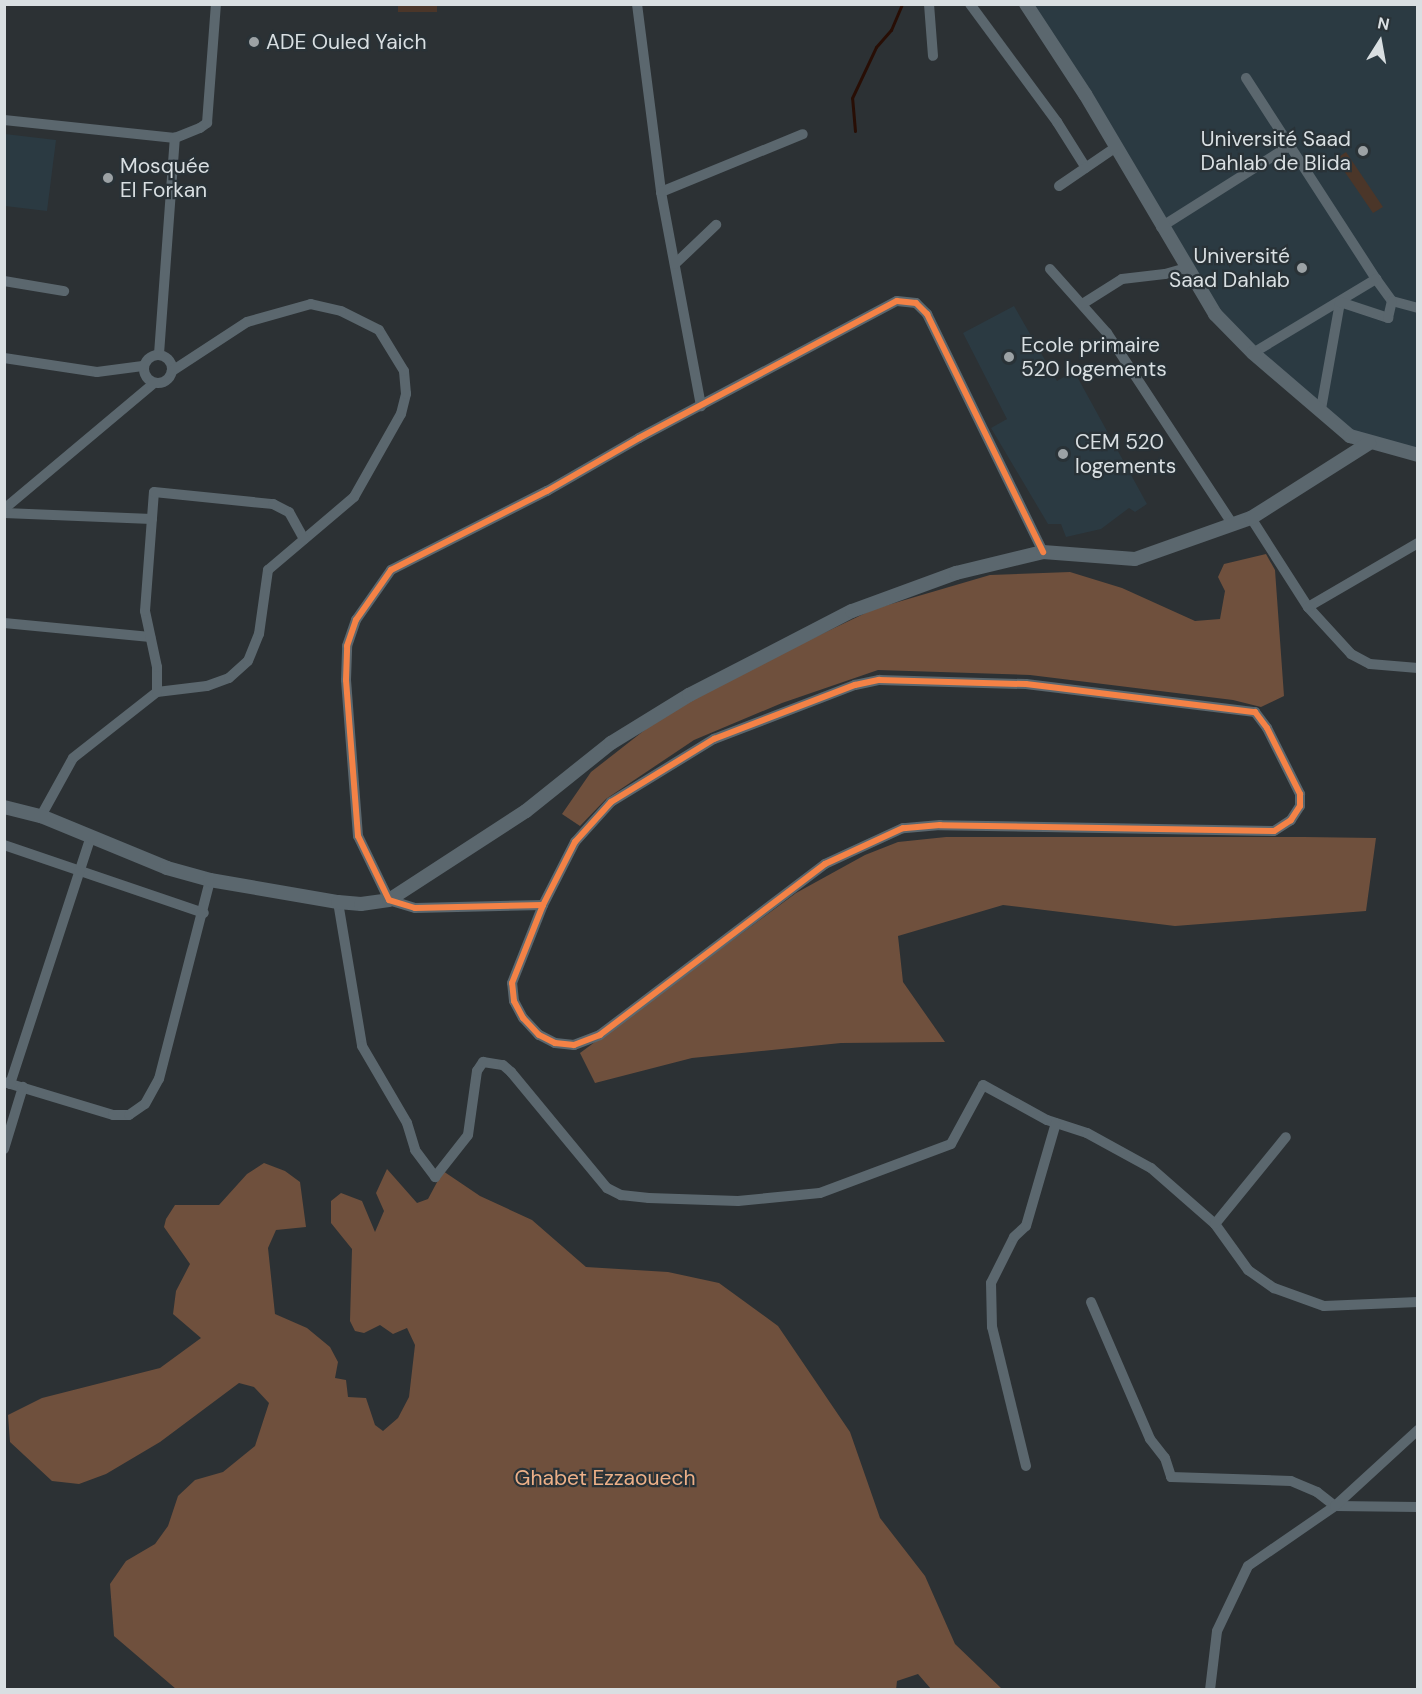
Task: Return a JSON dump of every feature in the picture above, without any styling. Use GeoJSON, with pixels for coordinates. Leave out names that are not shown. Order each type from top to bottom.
{"type":"FeatureCollection","features":[{"type":"Feature","properties":{"kind":"street"},"geometry":{"type":"LineString","coordinates":[[4,120],[175,138],[207,123],[216,4]]}},
{"type":"Feature","properties":{"kind":"street"},"geometry":{"type":"LineString","coordinates":[[637,4],[661,192],[701,406]]}},
{"type":"Feature","properties":{"kind":"street"},"geometry":{"type":"LineString","coordinates":[[929,4],[933,56]]}},
{"type":"Feature","properties":{"kind":"street"},"geometry":{"type":"LineString","coordinates":[[969,4],[1057,122],[1086,168]]}},
{"type":"Feature","properties":{"kind":"street"},"geometry":{"type":"LineString","coordinates":[[1026,4],[1116,147],[1161,227],[1215,314],[1253,353],[1350,436],[1418,455]]}},
{"type":"Feature","properties":{"kind":"street"},"geometry":{"type":"LineString","coordinates":[[1246,78],[1392,301],[1418,308]]}},
{"type":"Feature","properties":{"kind":"street"},"geometry":{"type":"LineString","coordinates":[[661,192],[804,134]]}},
{"type":"Feature","properties":{"kind":"street"},"geometry":{"type":"LineString","coordinates":[[159,354],[175,138]]}},
{"type":"Feature","properties":{"kind":"street"},"geometry":{"type":"LineString","coordinates":[[1161,227],[1289,146]]}},
{"type":"Feature","properties":{"kind":"street"},"geometry":{"type":"LineString","coordinates":[[1059,186],[1116,147]]}},
{"type":"Feature","properties":{"kind":"street"},"geometry":{"type":"LineString","coordinates":[[675,264],[716,225]]}},
{"type":"Feature","properties":{"kind":"street"},"geometry":{"type":"LineString","coordinates":[[1084,303],[1122,279],[1166,274],[1186,267]]}},
{"type":"Feature","properties":{"kind":"street"},"geometry":{"type":"LineString","coordinates":[[1050,269],[1084,303],[1233,525]]}},
{"type":"Feature","properties":{"kind":"street"},"geometry":{"type":"LineString","coordinates":[[1253,353],[1376,279]]}},
{"type":"Feature","properties":{"kind":"street"},"geometry":{"type":"LineString","coordinates":[[4,281],[64,291]]}},
{"type":"Feature","properties":{"kind":"street"},"geometry":{"type":"LineString","coordinates":[[543,905],[415,908],[389,900],[358,836],[353,815],[346,680],[347,646],[356,620],[378,584],[391,570],[547,491],[897,301],[916,303],[927,314],[1043,552]]}},
{"type":"Feature","properties":{"kind":"street"},"geometry":{"type":"LineString","coordinates":[[1340,302],[1388,318],[1392,301]]}},
{"type":"Feature","properties":{"kind":"street"},"geometry":{"type":"LineString","coordinates":[[1321,409],[1340,302]]}},
{"type":"Feature","properties":{"kind":"street"},"geometry":{"type":"LineString","coordinates":[[4,511],[154,382],[167,379],[172,371],[247,322],[311,304],[341,311],[379,330],[404,371],[406,394],[401,414],[354,497],[268,570],[260,634],[248,661],[229,678],[207,686],[157,692],[73,758],[41,816]]}},
{"type":"Feature","properties":{"kind":"street"},"geometry":{"type":"LineString","coordinates":[[154,382],[147,378],[144,366],[150,357],[159,354]]}},
{"type":"Feature","properties":{"kind":"street"},"geometry":{"type":"LineString","coordinates":[[159,354],[171,362],[172,371]]}},
{"type":"Feature","properties":{"kind":"street"},"geometry":{"type":"LineString","coordinates":[[4,358],[97,372],[144,366]]}},
{"type":"Feature","properties":{"kind":"street"},"geometry":{"type":"LineString","coordinates":[[4,807],[41,816],[167,868],[210,880],[338,902],[361,904],[389,900],[526,811],[611,743],[689,695],[852,611],[956,573],[1043,552],[1135,559],[1251,518],[1369,443]]}},
{"type":"Feature","properties":{"kind":"street"},"geometry":{"type":"LineString","coordinates":[[157,692],[145,611],[154,492],[273,504],[289,512],[304,539]]}},
{"type":"Feature","properties":{"kind":"street"},"geometry":{"type":"LineString","coordinates":[[4,511],[152,519]]}},
{"type":"Feature","properties":{"kind":"street"},"geometry":{"type":"LineString","coordinates":[[1251,518],[1308,608],[1351,654],[1370,664],[1418,668]]}},
{"type":"Feature","properties":{"kind":"street"},"geometry":{"type":"LineString","coordinates":[[1308,608],[1418,543]]}},
{"type":"Feature","properties":{"kind":"street"},"geometry":{"type":"LineString","coordinates":[[4,623],[150,637]]}},
{"type":"Feature","properties":{"kind":"street"},"geometry":{"type":"LineString","coordinates":[[879,680],[1026,684],[1255,712],[1267,728],[1300,794],[1300,807],[1291,820],[1274,831],[940,825],[903,828],[825,864],[600,1035],[574,1045],[555,1043],[539,1035],[523,1018],[514,1001],[512,982],[543,905],[575,842],[611,802],[714,739],[855,685],[879,680]]}},
{"type":"Feature","properties":{"kind":"street"},"geometry":{"type":"LineString","coordinates":[[91,836],[78,867],[7,1083],[114,1115],[129,1115],[145,1104],[159,1079],[204,913],[210,880]]}},
{"type":"Feature","properties":{"kind":"street"},"geometry":{"type":"LineString","coordinates":[[4,845],[78,867],[204,913]]}},
{"type":"Feature","properties":{"kind":"street"},"geometry":{"type":"LineString","coordinates":[[338,902],[362,1046],[407,1123],[415,1150],[435,1177],[468,1135],[477,1071],[483,1062],[493,1061],[511,1072],[607,1188],[621,1195],[649,1198],[738,1201],[820,1193],[951,1144],[983,1085],[1056,1123],[1087,1133],[1151,1168],[1215,1224],[1248,1270],[1274,1288],[1324,1306],[1418,1302]]}},
{"type":"Feature","properties":{"kind":"street"},"geometry":{"type":"LineString","coordinates":[[4,1149],[23,1087]]}},
{"type":"Feature","properties":{"kind":"street"},"geometry":{"type":"LineString","coordinates":[[1026,1466],[992,1327],[991,1283],[1014,1237],[1026,1226],[1056,1123]]}},
{"type":"Feature","properties":{"kind":"street"},"geometry":{"type":"LineString","coordinates":[[1215,1224],[1286,1137]]}},
{"type":"Feature","properties":{"kind":"street"},"geometry":{"type":"LineString","coordinates":[[1091,1302],[1150,1439],[1166,1458],[1171,1477],[1291,1481],[1317,1492],[1335,1506],[1418,1507]]}},
{"type":"Feature","properties":{"kind":"street"},"geometry":{"type":"LineString","coordinates":[[1210,1689],[1217,1631],[1248,1566],[1335,1506],[1418,1430]]}},
{"type":"Feature","properties":{"kind":"shaded area"},"geometry":{"type":"Polygon","coordinates":[[[398,5],[437,5],[437,12],[398,12],[398,5]]]}},
{"type":"Feature","properties":{"kind":"shaded area","name":"Université Saad Dahlab"},"geometry":{"type":"Polygon","coordinates":[[[1027,5],[1417,5],[1417,454],[1350,436],[1215,314],[1027,5]]]}},
{"type":"Feature","properties":{"kind":"shaded area"},"geometry":{"type":"Polygon","coordinates":[[[5,134],[56,140],[47,211],[5,206],[5,134]]]}},
{"type":"Feature","properties":{"kind":"shaded area"},"geometry":{"type":"Polygon","coordinates":[[[1346,152],[1383,207],[1373,213],[1336,159],[1346,152]]]}},
{"type":"Feature","properties":{"kind":"shaded area","name":"CEM 520 logements"},"geometry":{"type":"Polygon","coordinates":[[[1014,306],[1057,381],[1074,371],[1147,504],[1135,512],[1129,508],[1101,529],[1066,537],[1061,524],[1048,524],[991,428],[1007,419],[963,333],[1014,306]]]}},
{"type":"Feature","properties":{"kind":"green space"},"geometry":{"type":"Polygon","coordinates":[[[1266,554],[1275,570],[1284,696],[1261,707],[1233,700],[1030,675],[878,670],[782,703],[694,740],[606,799],[580,826],[562,814],[591,772],[655,722],[721,682],[874,609],[990,575],[1070,572],[1122,588],[1195,621],[1220,619],[1225,591],[1218,577],[1224,564],[1266,554]]]}},
{"type":"Feature","properties":{"kind":"green space"},"geometry":{"type":"Polygon","coordinates":[[[946,837],[1376,838],[1366,911],[1175,926],[1003,905],[898,936],[903,982],[945,1042],[841,1043],[692,1058],[595,1083],[580,1053],[796,893],[865,855],[898,842],[946,837]]]}},
{"type":"Feature","properties":{"kind":"green space","name":"Ghabet Ezzaouech"},"geometry":{"type":"Polygon","coordinates":[[[264,1163],[285,1171],[300,1182],[306,1227],[276,1230],[268,1248],[275,1314],[307,1328],[330,1347],[338,1362],[335,1378],[346,1380],[348,1397],[366,1398],[375,1425],[383,1431],[398,1418],[409,1397],[415,1345],[407,1328],[393,1334],[380,1325],[364,1333],[355,1331],[350,1321],[352,1249],[331,1223],[331,1201],[341,1193],[362,1201],[375,1232],[384,1211],[376,1193],[387,1169],[417,1203],[428,1199],[443,1171],[480,1196],[532,1220],[586,1267],[668,1272],[719,1283],[778,1326],[850,1432],[880,1518],[925,1576],[955,1644],[1002,1689],[931,1689],[918,1674],[897,1681],[896,1690],[176,1689],[114,1636],[110,1584],[126,1561],[155,1544],[168,1526],[178,1496],[195,1480],[223,1472],[255,1446],[269,1403],[254,1387],[239,1383],[160,1442],[106,1474],[79,1484],[52,1481],[10,1442],[8,1415],[42,1398],[160,1368],[201,1338],[173,1314],[176,1291],[190,1264],[164,1227],[166,1219],[175,1205],[219,1205],[247,1174],[264,1163]]]}},
{"type":"Feature","properties":{"kind":"waterway"},"geometry":{"type":"LineString","coordinates":[[855,131],[852,98],[876,47],[891,30],[902,4]]}},
{"type":"Feature","properties":{"kind":"cycle path"},"geometry":{"type":"LineString","coordinates":[[543,905],[575,842],[611,802],[714,739],[855,685],[879,680],[1026,684],[1255,712],[1267,728],[1300,794],[1300,806],[1291,820],[1274,831],[940,825],[903,828],[825,864],[600,1035],[574,1045],[555,1043],[539,1035],[523,1018],[514,1001],[512,983],[543,905],[415,908],[389,900],[358,836],[346,680],[347,646],[356,620],[391,570],[547,491],[639,438],[897,301],[916,303],[927,314],[1043,552]]}},
{"type":"Feature","properties":{"kind":"place","name":"ADE Ouled Yaich"},"geometry":{"type":"Point","coordinates":[254,42]}},
{"type":"Feature","properties":{"kind":"place","name":"Université Saad Dahlab de Blida"},"geometry":{"type":"Point","coordinates":[1363,151]}},
{"type":"Feature","properties":{"kind":"place","name":"Mosquée El Forkan"},"geometry":{"type":"Point","coordinates":[108,178]}},
{"type":"Feature","properties":{"kind":"place","name":"Université Saad Dahlab"},"geometry":{"type":"Point","coordinates":[1302,268]}},
{"type":"Feature","properties":{"kind":"place","name":"Ecole primaire 520 logements"},"geometry":{"type":"Point","coordinates":[1009,357]}},
{"type":"Feature","properties":{"kind":"place","name":"CEM 520 logements"},"geometry":{"type":"Point","coordinates":[1063,454]}}]}
